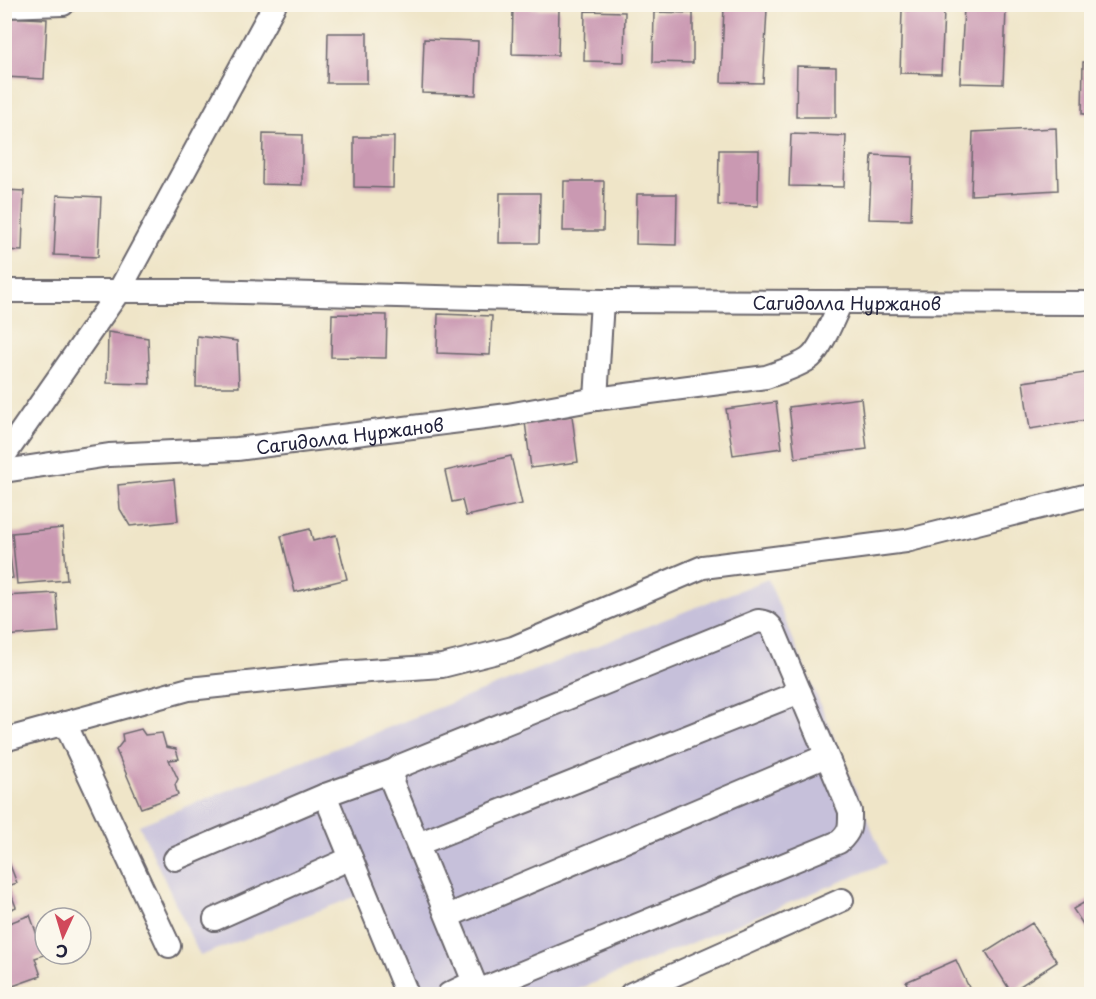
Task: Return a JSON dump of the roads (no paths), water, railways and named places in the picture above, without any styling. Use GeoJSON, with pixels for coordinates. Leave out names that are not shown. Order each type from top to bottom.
{"type":"FeatureCollection","features":[{"type":"Feature","properties":{"kind":"street"},"geometry":{"type":"LineString","coordinates":[[4,6],[63,4]]}},
{"type":"Feature","properties":{"kind":"street"},"geometry":{"type":"LineString","coordinates":[[4,456],[119,291],[276,4]]}},
{"type":"Feature","properties":{"kind":"street","name":"Сагидолла Нуржанов"},"geometry":{"type":"LineString","coordinates":[[4,291],[201,291],[602,301],[1092,303]]}},
{"type":"Feature","properties":{"kind":"street"},"geometry":{"type":"LineString","coordinates":[[596,399],[602,301]]}},
{"type":"Feature","properties":{"kind":"street","name":"Сагидолла Нуржанов"},"geometry":{"type":"LineString","coordinates":[[4,471],[108,455],[237,449],[508,415],[596,399],[766,377],[787,370],[811,357],[825,337],[841,302]]}},
{"type":"Feature","properties":{"kind":"street"},"geometry":{"type":"LineString","coordinates":[[4,740],[189,690],[341,673],[442,666],[513,648],[703,567],[906,541],[1092,494]]}},
{"type":"Feature","properties":{"kind":"street"},"geometry":{"type":"LineString","coordinates":[[175,859],[325,795],[394,770],[759,621],[770,624],[850,811],[848,834],[839,842],[478,989],[449,994]]}},
{"type":"Feature","properties":{"kind":"street"},"geometry":{"type":"LineString","coordinates":[[418,844],[800,692]]}},
{"type":"Feature","properties":{"kind":"street"},"geometry":{"type":"LineString","coordinates":[[65,723],[169,946]]}},
{"type":"Feature","properties":{"kind":"street"},"geometry":{"type":"LineString","coordinates":[[448,916],[826,756]]}},
{"type":"Feature","properties":{"kind":"street"},"geometry":{"type":"LineString","coordinates":[[394,770],[392,782],[478,989]]}},
{"type":"Feature","properties":{"kind":"street"},"geometry":{"type":"LineString","coordinates":[[325,795],[407,994]]}},
{"type":"Feature","properties":{"kind":"street"},"geometry":{"type":"LineString","coordinates":[[215,919],[351,858]]}},
{"type":"Feature","properties":{"kind":"street"},"geometry":{"type":"LineString","coordinates":[[631,994],[842,900]]}}]}
